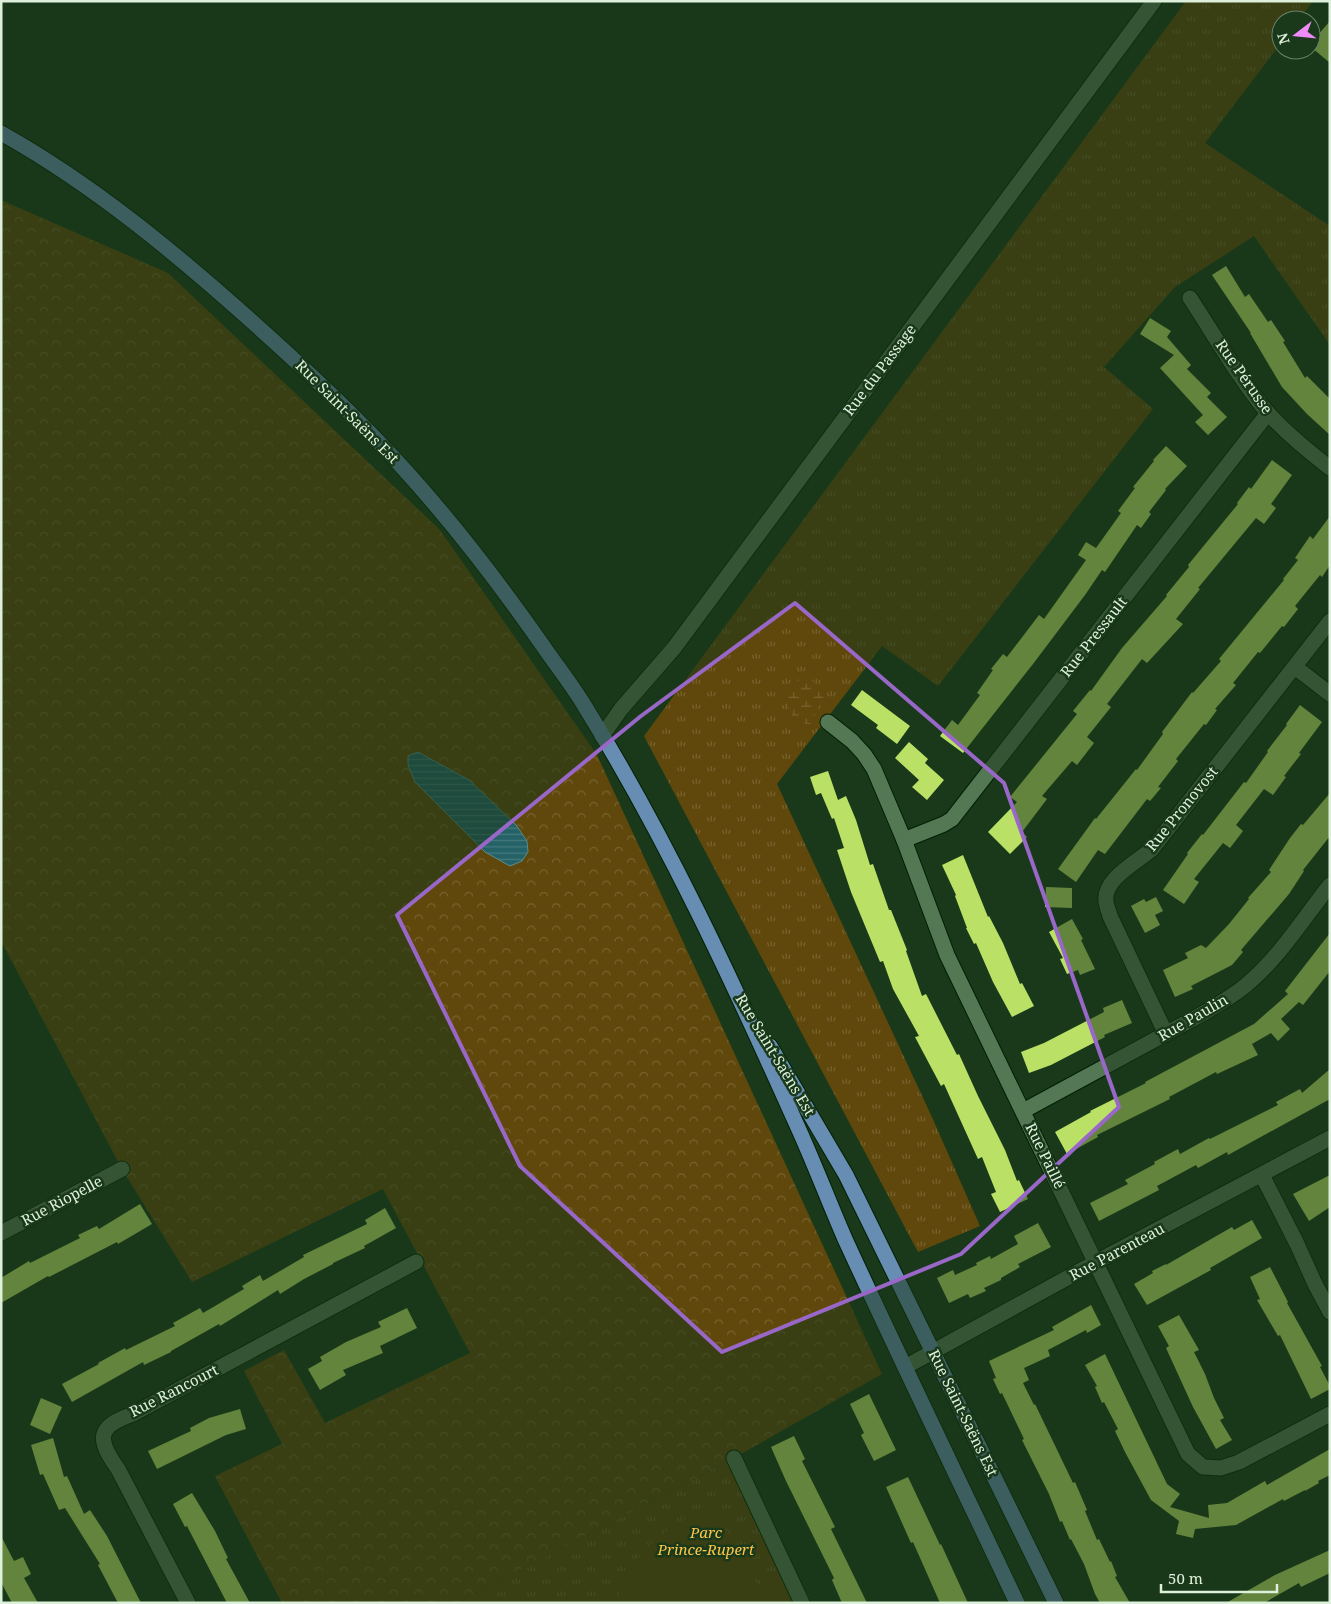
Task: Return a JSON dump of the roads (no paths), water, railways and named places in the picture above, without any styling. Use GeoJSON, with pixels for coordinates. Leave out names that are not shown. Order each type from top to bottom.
{"type":"FeatureCollection","features":[{"type":"Feature","properties":{"kind":"main road","name":"Rue Saint-Saëns Est"},"geometry":{"type":"LineString","coordinates":[[1,124],[29,149]]}},
{"type":"Feature","properties":{"kind":"main road","name":"Rue Saint-Saëns Est"},"geometry":{"type":"LineString","coordinates":[[1,133],[29,149],[118,211],[225,297],[305,370],[371,434],[417,483],[486,568],[529,625],[602,736],[652,824],[701,919],[797,1126],[844,1236],[1017,1603]]}},
{"type":"Feature","properties":{"kind":"main road","name":"Rue Saint-Saëns Est"},"geometry":{"type":"LineString","coordinates":[[732,983],[846,1175],[1056,1603]]}},
{"type":"Feature","properties":{"kind":"street","name":"Rue du Passage"},"geometry":{"type":"LineString","coordinates":[[602,736],[621,709],[674,648],[1154,1]]}},
{"type":"Feature","properties":{"kind":"street","name":"Rue Pérusse"},"geometry":{"type":"LineString","coordinates":[[1190,298],[1247,385],[1268,413],[1299,443],[1330,468]]}},
{"type":"Feature","properties":{"kind":"street","name":"Rue Pressault"},"geometry":{"type":"LineString","coordinates":[[904,840],[952,819],[1268,413]]}},
{"type":"Feature","properties":{"kind":"street","name":"Rue Pronovost"},"geometry":{"type":"LineString","coordinates":[[1166,1034],[1110,916],[1105,899],[1108,886],[1117,875],[1152,849],[1330,621]]}},
{"type":"Feature","properties":{"kind":"street"},"geometry":{"type":"LineString","coordinates":[[1295,667],[1330,694]]}},
{"type":"Feature","properties":{"kind":"street","name":"Rue Paillé"},"geometry":{"type":"LineString","coordinates":[[828,722],[864,754],[874,769],[904,840],[947,954],[1188,1454],[1203,1467],[1221,1468],[1239,1462],[1330,1414]]}},
{"type":"Feature","properties":{"kind":"street","name":"Rue Paulin"},"geometry":{"type":"LineString","coordinates":[[1023,1111],[1221,1004],[1245,986],[1267,965],[1330,885]]}},
{"type":"Feature","properties":{"kind":"street","name":"Rue Parenteau"},"geometry":{"type":"LineString","coordinates":[[905,1367],[1096,1262],[1330,1138]]}},
{"type":"Feature","properties":{"kind":"street","name":"Rue Riopelle"},"geometry":{"type":"LineString","coordinates":[[1,1233],[122,1169]]}},
{"type":"Feature","properties":{"kind":"street"},"geometry":{"type":"LineString","coordinates":[[1262,1175],[1330,1312]]}},
{"type":"Feature","properties":{"kind":"street","name":"Rue Rancourt"},"geometry":{"type":"LineString","coordinates":[[188,1603],[118,1469],[108,1455],[103,1440],[106,1427],[416,1262]]}},
{"type":"Feature","properties":{"kind":"street"},"geometry":{"type":"LineString","coordinates":[[734,1458],[802,1603]]}},
{"type":"Feature","properties":{"kind":"water"},"geometry":{"type":"Polygon","coordinates":[[[418,752],[469,780],[516,825],[527,841],[528,852],[522,861],[510,866],[485,852],[415,782],[408,765],[408,756],[418,752]]]}},
{"type":"Feature","properties":{"kind":"park label","name":"Parc Prince-Rupert"},"geometry":{"type":"Point","coordinates":[706,1542]}}]}
